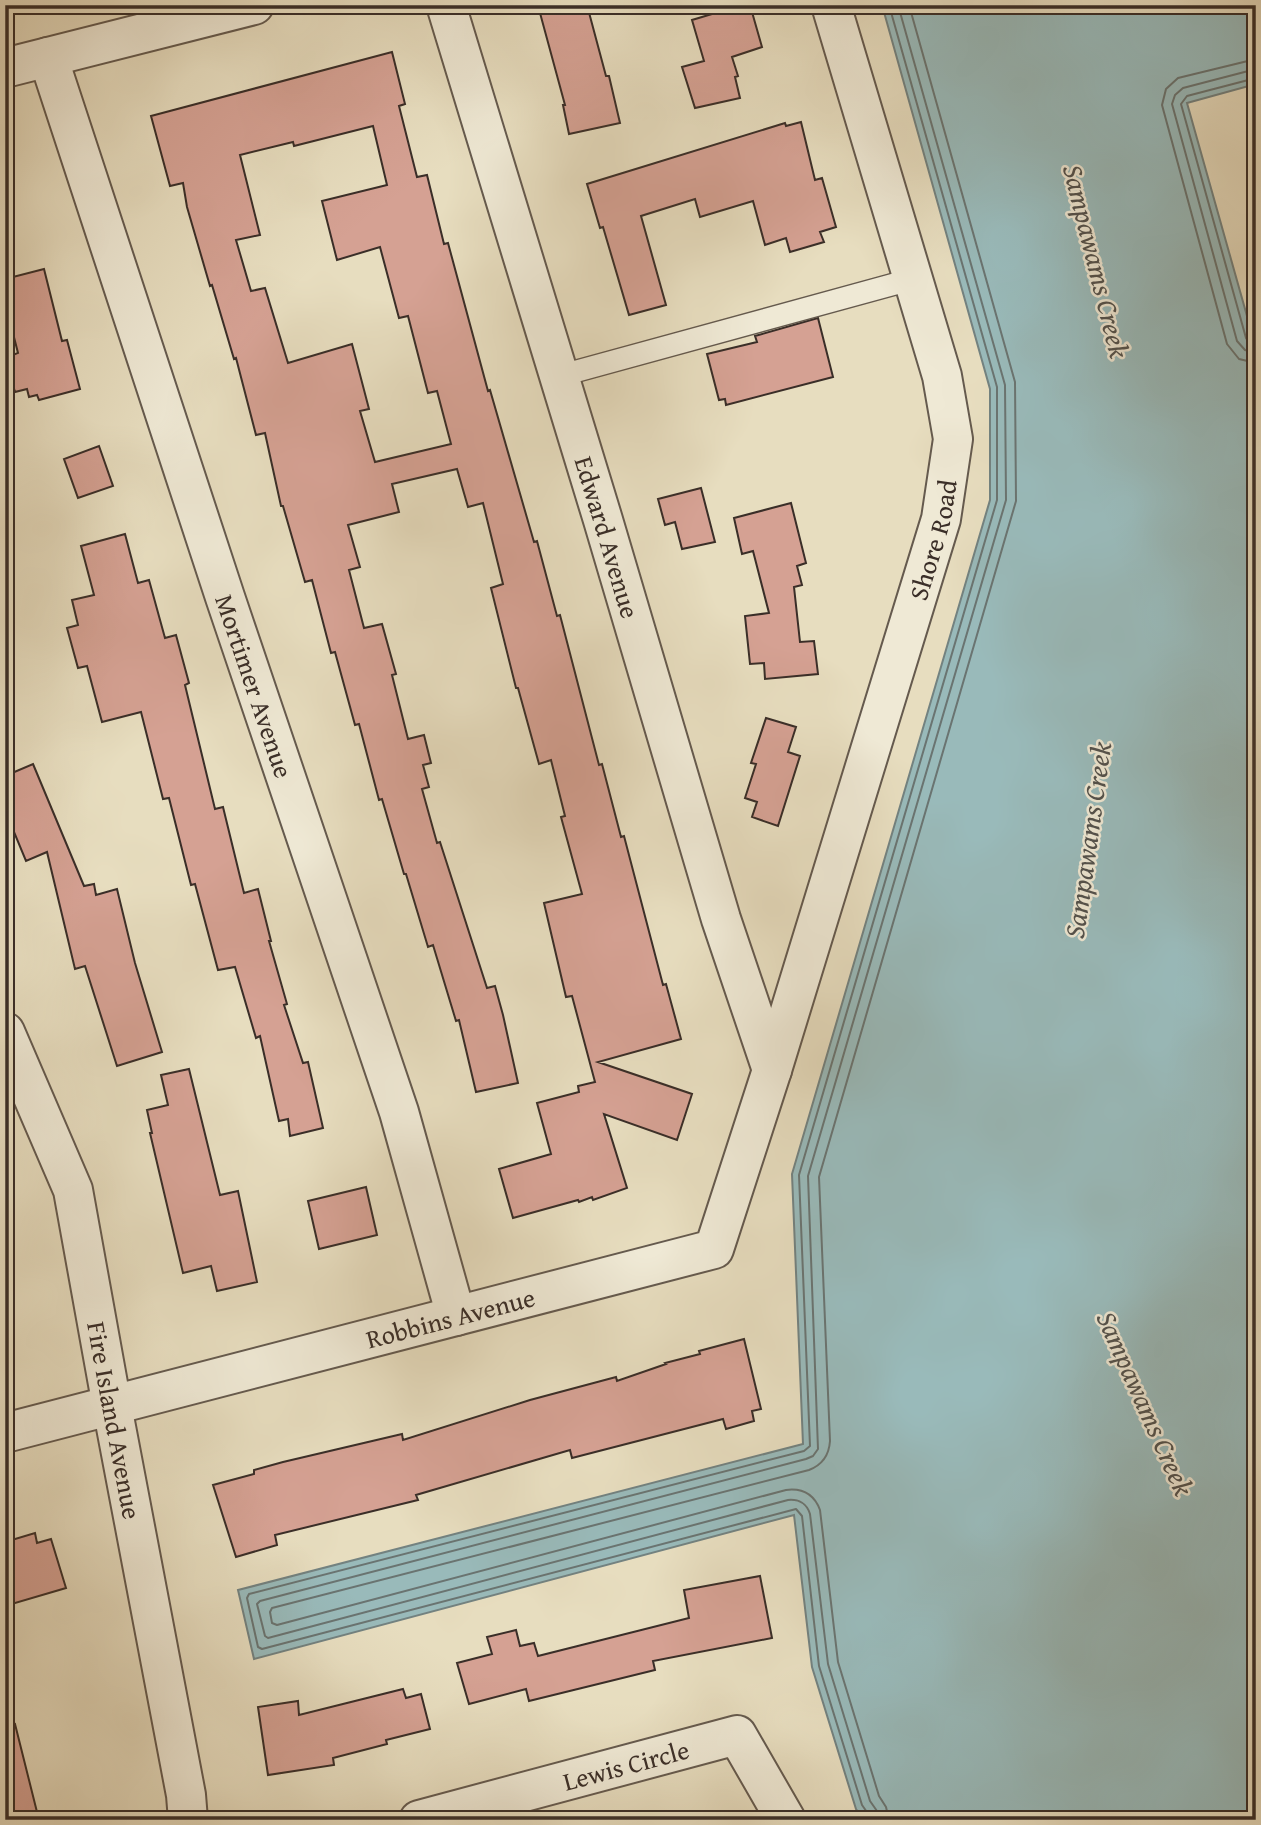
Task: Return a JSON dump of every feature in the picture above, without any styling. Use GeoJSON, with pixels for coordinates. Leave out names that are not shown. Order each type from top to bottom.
{"type":"FeatureCollection","features":[{"type":"Feature","properties":{"kind":"street"},"geometry":{"type":"LineString","coordinates":[[5,68],[254,5]]}},
{"type":"Feature","properties":{"kind":"street","name":"Edward Avenue"},"geometry":{"type":"LineString","coordinates":[[446,5],[721,919],[772,1070]]}},
{"type":"Feature","properties":{"kind":"street","name":"Shore Road"},"geometry":{"type":"LineString","coordinates":[[772,1070],[941,519],[953,439],[943,376],[831,5]]}},
{"type":"Feature","properties":{"kind":"street","name":"Mortimer Avenue"},"geometry":{"type":"LineString","coordinates":[[48,57],[234,624],[399,1112],[456,1315]]}},
{"type":"Feature","properties":{"kind":"street","name":"Fire Island Avenue"},"geometry":{"type":"LineString","coordinates":[[5,1032],[73,1190],[111,1406],[186,1795],[188,1820]]}},
{"type":"Feature","properties":{"kind":"street","name":"Robbins Avenue"},"geometry":{"type":"LineString","coordinates":[[5,1433],[714,1249],[772,1070]]}},
{"type":"Feature","properties":{"kind":"street","name":"Lewis Circle"},"geometry":{"type":"LineString","coordinates":[[419,1820],[737,1735],[786,1820]]}},
{"type":"Feature","properties":{"kind":"lane"},"geometry":{"type":"LineString","coordinates":[[559,376],[914,279]]}},
{"type":"Feature","properties":{"kind":"water","name":"Sampawams Creek"},"geometry":{"type":"Polygon","coordinates":[[[882,5],[1256,5],[1256,84],[1187,103],[1256,348],[1256,1820],[864,1820],[856,1809],[812,1667],[794,1515],[254,1659],[238,1590],[803,1444],[792,1174],[990,500],[990,389],[882,5]]]}},
{"type":"Feature","properties":{"kind":"building"},"geometry":{"type":"Polygon","coordinates":[[[567,5],[587,5],[620,123],[569,134],[565,105],[540,13],[567,5]]]}},
{"type":"Feature","properties":{"kind":"building"},"geometry":{"type":"Polygon","coordinates":[[[750,5],[762,47],[732,57],[738,76],[735,77],[740,98],[695,108],[682,67],[704,61],[692,20],[750,5]]]}},
{"type":"Feature","properties":{"kind":"building"},"geometry":{"type":"Polygon","coordinates":[[[392,52],[405,104],[399,106],[417,177],[427,175],[444,244],[448,243],[488,391],[490,390],[534,542],[537,541],[557,616],[560,615],[599,765],[602,764],[621,837],[624,836],[663,985],[666,984],[681,1039],[598,1062],[692,1094],[677,1140],[604,1114],[627,1188],[593,1200],[592,1197],[579,1202],[578,1200],[513,1218],[499,1169],[551,1154],[537,1103],[579,1092],[578,1086],[595,1082],[572,996],[566,997],[544,903],[582,894],[561,817],[565,816],[551,760],[539,764],[516,688],[491,588],[503,584],[483,503],[468,507],[457,469],[392,484],[399,512],[348,525],[360,567],[349,570],[364,628],[382,624],[396,674],[392,675],[408,739],[424,735],[431,763],[423,765],[429,787],[422,789],[437,843],[440,842],[487,988],[495,986],[503,1015],[518,1083],[476,1092],[459,1020],[456,1021],[433,945],[428,947],[382,799],[379,800],[359,724],[355,725],[335,652],[331,653],[312,580],[305,582],[281,506],[265,433],[256,435],[236,358],[234,359],[212,285],[210,286],[187,207],[183,183],[170,186],[151,116],[392,52]],[[373,126],[294,146],[293,142],[240,155],[260,235],[236,240],[251,291],[265,288],[288,363],[352,344],[369,409],[360,411],[375,462],[451,444],[437,391],[428,393],[408,316],[399,318],[380,247],[337,260],[322,201],[387,185],[373,126]]]}},
{"type":"Feature","properties":{"kind":"building"},"geometry":{"type":"Polygon","coordinates":[[[801,122],[815,180],[822,178],[836,227],[820,232],[824,242],[790,252],[786,238],[765,245],[753,201],[700,217],[695,199],[641,216],[666,305],[629,315],[603,227],[600,228],[587,184],[785,123],[786,126],[801,122]]]}},
{"type":"Feature","properties":{"kind":"building"},"geometry":{"type":"Polygon","coordinates":[[[44,269],[62,341],[67,340],[80,389],[39,400],[37,395],[29,397],[27,389],[15,392],[5,358],[18,353],[5,302],[5,279],[44,269]]]}},
{"type":"Feature","properties":{"kind":"building"},"geometry":{"type":"Polygon","coordinates":[[[818,318],[833,377],[726,405],[725,399],[719,400],[707,354],[757,342],[755,336],[818,318]]]}},
{"type":"Feature","properties":{"kind":"building"},"geometry":{"type":"Polygon","coordinates":[[[99,446],[113,486],[78,498],[64,459],[99,446]]]}},
{"type":"Feature","properties":{"kind":"building"},"geometry":{"type":"Polygon","coordinates":[[[701,488],[715,542],[682,549],[675,522],[665,525],[658,499],[701,488]]]}},
{"type":"Feature","properties":{"kind":"building"},"geometry":{"type":"Polygon","coordinates":[[[791,503],[806,563],[797,566],[802,585],[794,587],[800,642],[814,641],[818,674],[765,679],[764,663],[750,664],[745,616],[769,613],[753,551],[742,554],[734,518],[791,503]]]}},
{"type":"Feature","properties":{"kind":"building"},"geometry":{"type":"Polygon","coordinates":[[[125,534],[138,583],[149,580],[165,638],[176,635],[189,683],[185,685],[215,809],[223,807],[244,893],[258,889],[287,1004],[284,1005],[303,1063],[308,1062],[323,1128],[290,1136],[288,1119],[279,1121],[260,1036],[256,1038],[235,967],[218,970],[195,884],[191,885],[169,798],[163,799],[141,712],[102,722],[87,666],[78,668],[67,628],[78,625],[72,600],[94,595],[81,546],[125,534]]]}},
{"type":"Feature","properties":{"kind":"building"},"geometry":{"type":"Polygon","coordinates":[[[766,718],[796,727],[788,752],[800,756],[778,826],[752,817],[757,802],[745,798],[756,764],[751,763],[766,718]]]}},
{"type":"Feature","properties":{"kind":"building"},"geometry":{"type":"Polygon","coordinates":[[[33,764],[84,886],[94,884],[96,895],[117,889],[135,963],[162,1052],[117,1066],[85,966],[75,969],[47,852],[26,861],[9,820],[13,818],[5,798],[5,776],[33,764]]]}},
{"type":"Feature","properties":{"kind":"building"},"geometry":{"type":"Polygon","coordinates":[[[189,1069],[220,1195],[238,1191],[257,1282],[217,1291],[211,1266],[183,1273],[147,1110],[168,1105],[161,1075],[189,1069]]]}},
{"type":"Feature","properties":{"kind":"building"},"geometry":{"type":"Polygon","coordinates":[[[366,1187],[377,1235],[319,1249],[308,1201],[366,1187]]]}},
{"type":"Feature","properties":{"kind":"building"},"geometry":{"type":"Polygon","coordinates":[[[744,1339],[761,1409],[752,1411],[754,1421],[726,1429],[723,1419],[572,1458],[570,1450],[416,1495],[418,1500],[275,1535],[277,1545],[236,1557],[213,1485],[254,1474],[254,1470],[283,1462],[402,1434],[403,1440],[530,1400],[616,1377],[617,1381],[665,1363],[700,1354],[699,1351],[744,1339]]]}},
{"type":"Feature","properties":{"kind":"building"},"geometry":{"type":"Polygon","coordinates":[[[35,1533],[37,1543],[51,1539],[66,1588],[5,1606],[5,1542],[35,1533]]]}},
{"type":"Feature","properties":{"kind":"building"},"geometry":{"type":"Polygon","coordinates":[[[760,1576],[772,1638],[653,1661],[655,1670],[529,1701],[526,1689],[469,1704],[457,1663],[492,1654],[487,1637],[516,1630],[520,1646],[534,1643],[538,1656],[689,1618],[684,1590],[760,1576]]]}},
{"type":"Feature","properties":{"kind":"building"},"geometry":{"type":"Polygon","coordinates":[[[403,1689],[406,1698],[421,1694],[430,1729],[333,1758],[334,1765],[268,1775],[258,1707],[298,1701],[299,1715],[403,1689]]]}},
{"type":"Feature","properties":{"kind":"building"},"geometry":{"type":"Polygon","coordinates":[[[15,1724],[39,1820],[5,1820],[5,1726],[15,1724]]]}}]}
